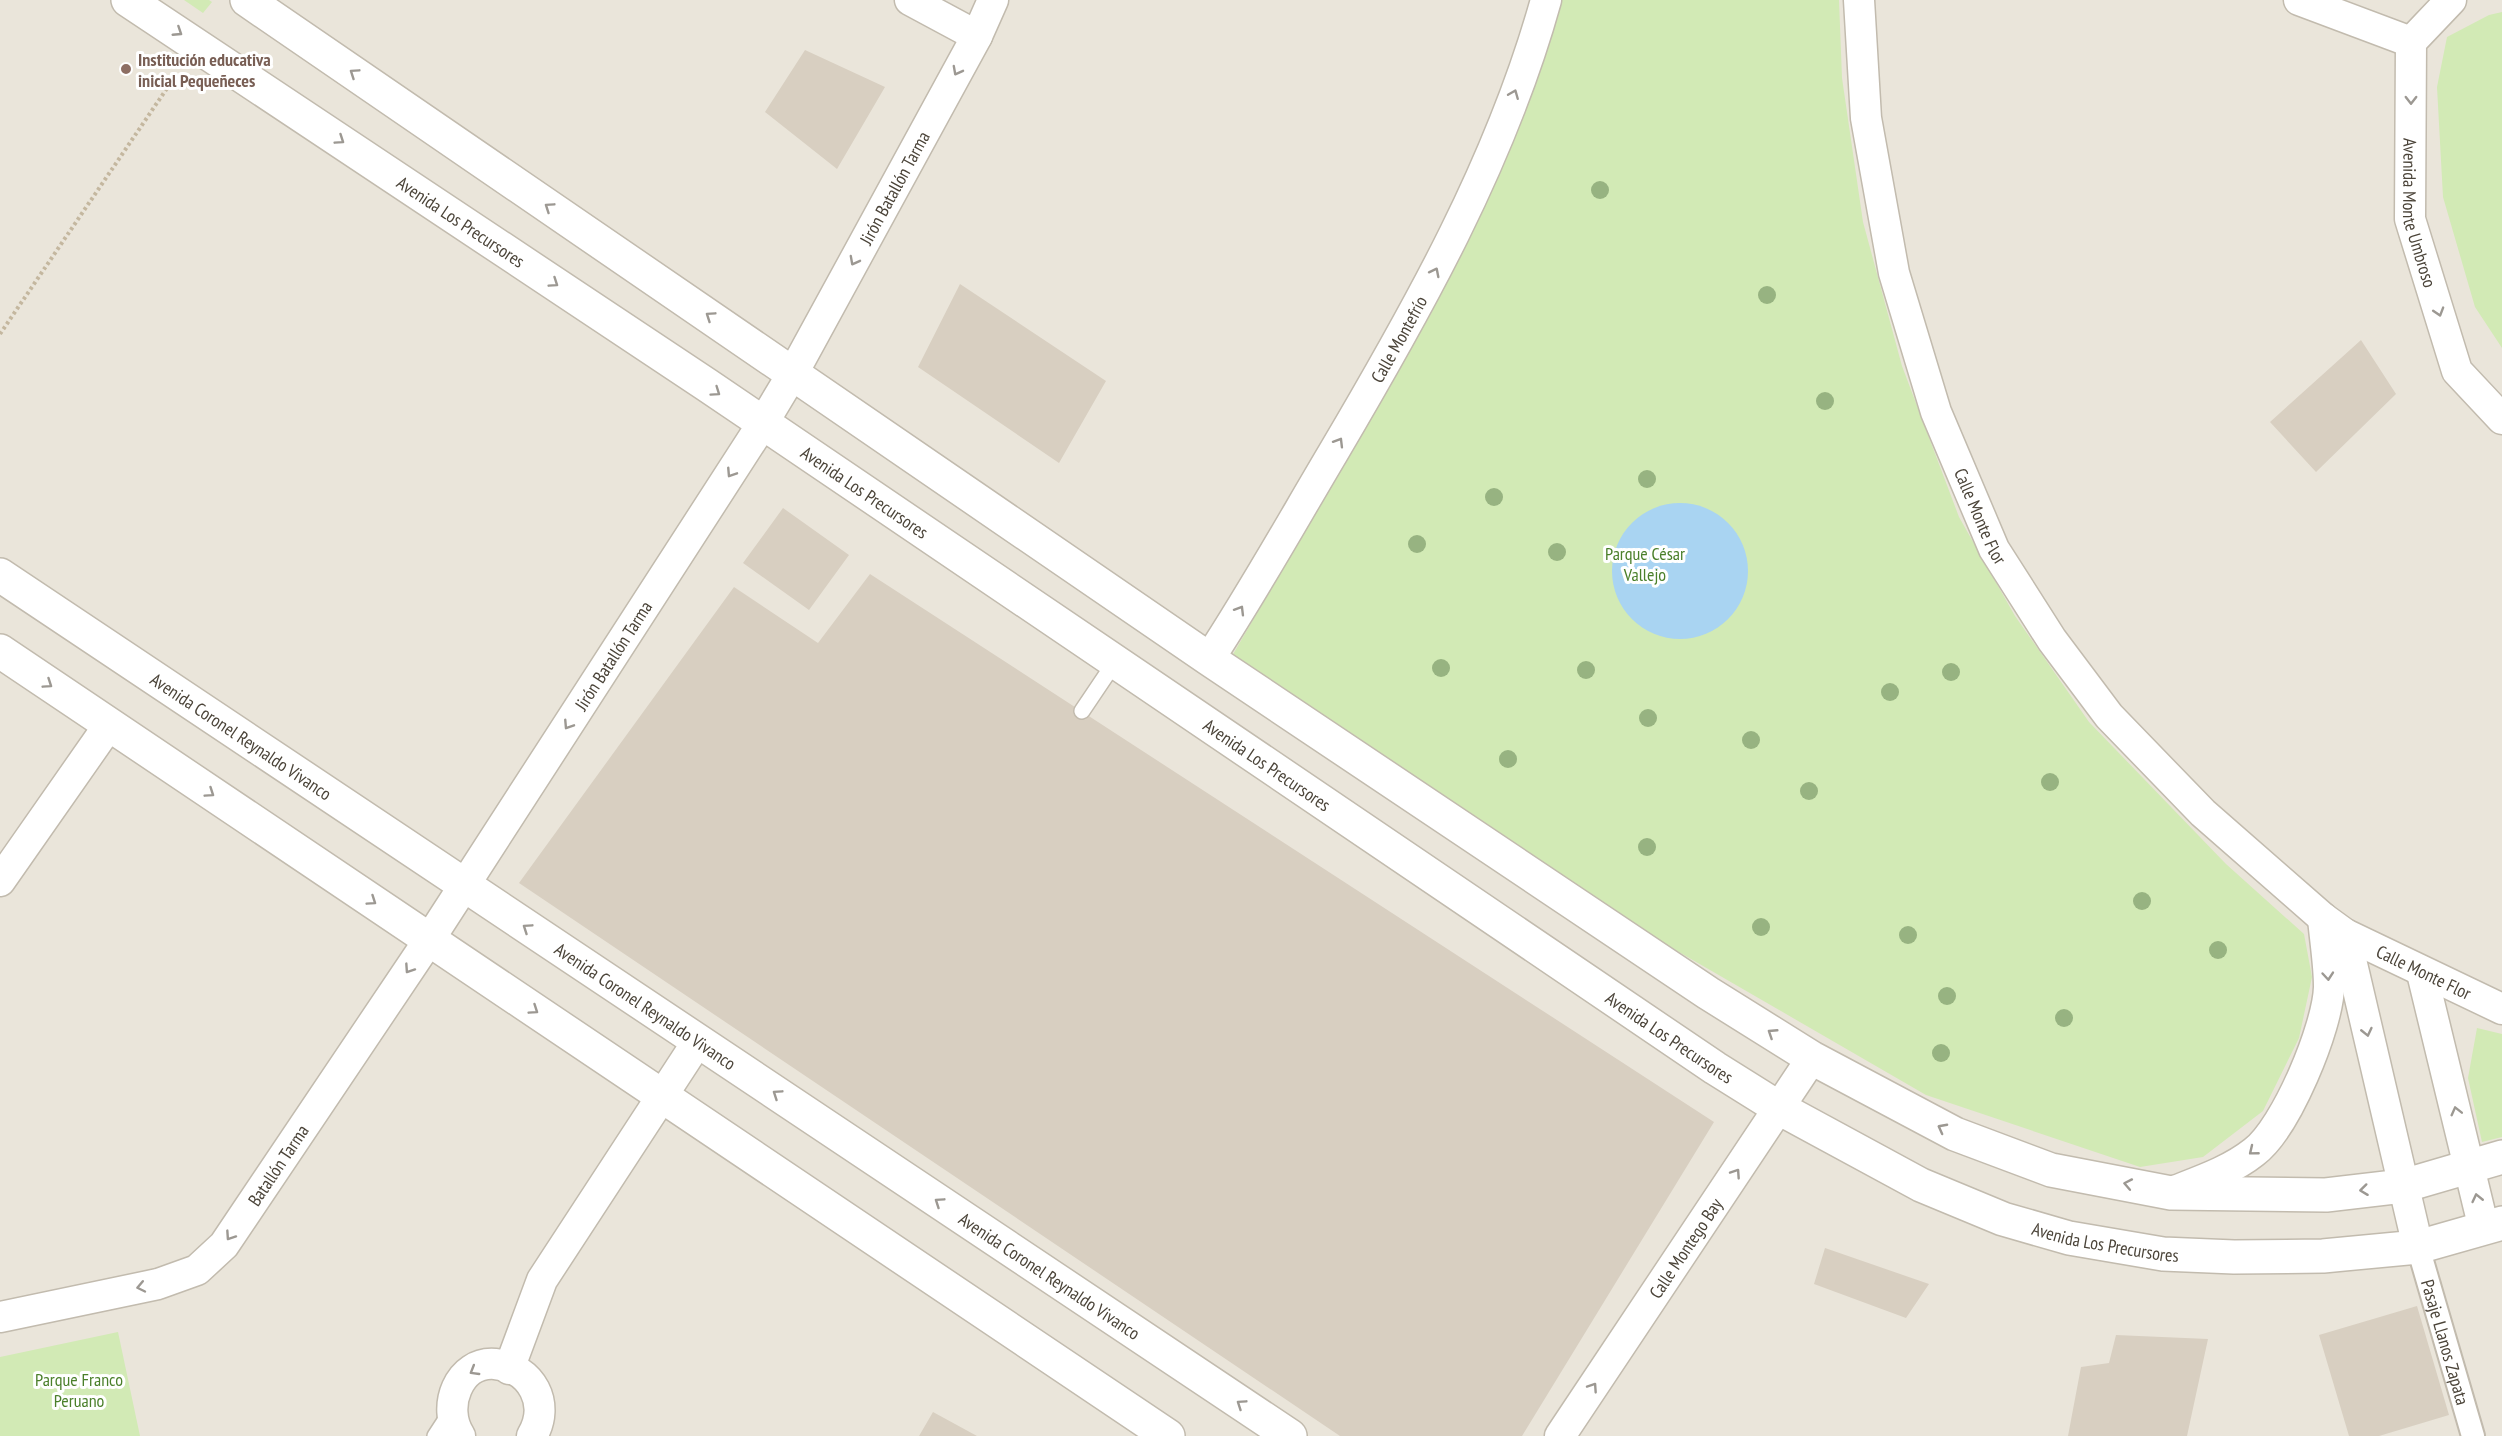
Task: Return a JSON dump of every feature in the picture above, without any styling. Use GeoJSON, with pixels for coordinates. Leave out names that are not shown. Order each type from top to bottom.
{"type":"FeatureCollection","features":[{"type":"Feature","properties":{"kind":"street","name":"Avenida Los Precursores"},"geometry":{"type":"LineString","coordinates":[[129,0],[763,423],[1715,1068],[1779,1108],[1921,1185],[2002,1219],[2070,1238],[2163,1254],[2234,1257],[2323,1256],[2418,1248],[2493,1226]]}},
{"type":"Feature","properties":{"kind":"street"},"geometry":{"type":"LineString","coordinates":[[247,0],[1209,659],[1708,993],[1812,1058],[1965,1138],[2051,1170],[2171,1193],[2326,1195],[2403,1186],[2502,1157]]}},
{"type":"Feature","properties":{"kind":"street"},"geometry":{"type":"LineString","coordinates":[[910,0],[976,36]]}},
{"type":"Feature","properties":{"kind":"street","name":"Jirón Batallón Tarma"},"geometry":{"type":"LineString","coordinates":[[793,373],[976,36],[993,0]]}},
{"type":"Feature","properties":{"kind":"street","name":"Calle Montefrío"},"geometry":{"type":"LineString","coordinates":[[1209,659],[1402,335],[1472,199],[1532,50],[1546,0]]}},
{"type":"Feature","properties":{"kind":"street","name":"Calle Monte Flor"},"geometry":{"type":"LineString","coordinates":[[1859,0],[1866,118],[1894,273],[1936,412],[1994,549],[2052,640],[2109,716],[2204,813],[2334,926],[2421,973],[2502,1010]]}},
{"type":"Feature","properties":{"kind":"street"},"geometry":{"type":"LineString","coordinates":[[2299,0],[2411,42],[2451,0]]}},
{"type":"Feature","properties":{"kind":"street","name":"Avenida Monte Umbroso"},"geometry":{"type":"LineString","coordinates":[[2411,42],[2410,219],[2457,371],[2502,419]]}},
{"type":"Feature","properties":{"kind":"street"},"geometry":{"type":"LineString","coordinates":[[763,423],[793,373]]}},
{"type":"Feature","properties":{"kind":"street","name":"Jirón Batallón Tarma"},"geometry":{"type":"LineString","coordinates":[[464,885],[763,423]]}},
{"type":"Feature","properties":{"kind":"street","name":"Avenida Coronel Reynaldo Vivanco"},"geometry":{"type":"LineString","coordinates":[[0,576],[1290,1436]]}},
{"type":"Feature","properties":{"kind":"street"},"geometry":{"type":"LineString","coordinates":[[0,651],[1168,1436]]}},
{"type":"Feature","properties":{"kind":"street"},"geometry":{"type":"LineString","coordinates":[[0,881],[109,725]]}},
{"type":"Feature","properties":{"kind":"street","name":"Batallón Tarma"},"geometry":{"type":"LineString","coordinates":[[0,1317],[158,1284],[197,1270],[224,1245],[464,885]]}},
{"type":"Feature","properties":{"kind":"street"},"geometry":{"type":"LineString","coordinates":[[2334,926],[2418,1248]]}},
{"type":"Feature","properties":{"kind":"street"},"geometry":{"type":"LineString","coordinates":[[2171,1193],[2221,1172],[2256,1151],[2278,1122],[2303,1077],[2320,1032],[2329,988],[2334,926]]}},
{"type":"Feature","properties":{"kind":"street"},"geometry":{"type":"LineString","coordinates":[[2421,973],[2470,1167],[2493,1226]]}},
{"type":"Feature","properties":{"kind":"street"},"geometry":{"type":"LineString","coordinates":[[509,1369],[542,1280],[698,1041]]}},
{"type":"Feature","properties":{"kind":"street","name":"Calle Montego Bay"},"geometry":{"type":"LineString","coordinates":[[1560,1436],[1812,1058]]}},
{"type":"Feature","properties":{"kind":"street","name":"Pasaje Llanos Zapata"},"geometry":{"type":"LineString","coordinates":[[2418,1248],[2473,1436]]}},
{"type":"Feature","properties":{"kind":"street"},"geometry":{"type":"LineString","coordinates":[[448,1428],[452,1398],[458,1385],[468,1374],[480,1367],[495,1364],[523,1374],[539,1397],[541,1412],[532,1436]]}},
{"type":"Feature","properties":{"kind":"lane"},"geometry":{"type":"LineString","coordinates":[[1082,711],[1115,662]]}},
{"type":"Feature","properties":{"kind":"path"},"geometry":{"type":"LineString","coordinates":[[0,334],[197,44]]}},
{"type":"Feature","properties":{"kind":"shaded area"},"geometry":{"type":"Polygon","coordinates":[[[0,0],[2502,0],[2502,1436],[0,1436],[0,0]]]}},
{"type":"Feature","properties":{"kind":"green space"},"geometry":{"type":"Polygon","coordinates":[[[184,0],[209,0],[212,2],[203,13],[184,0]]]}},
{"type":"Feature","properties":{"kind":"green space","name":"Parque César Vallejo"},"geometry":{"type":"Polygon","coordinates":[[[1549,0],[1839,0],[1842,78],[1863,222],[1902,366],[1959,517],[2015,616],[2089,722],[2226,864],[2304,934],[2312,977],[2299,1038],[2263,1111],[2203,1157],[2140,1167],[1926,1095],[1589,900],[1232,656],[1432,312],[1549,0]]]}},
{"type":"Feature","properties":{"kind":"green space"},"geometry":{"type":"Polygon","coordinates":[[[2502,12],[2502,348],[2475,307],[2443,197],[2437,87],[2447,37],[2489,15],[2502,12]]]}},
{"type":"Feature","properties":{"kind":"green space"},"geometry":{"type":"Polygon","coordinates":[[[2477,1028],[2502,1034],[2502,1137],[2482,1142],[2468,1078],[2477,1028]]]}},
{"type":"Feature","properties":{"kind":"green space","name":"Parque Franco Peruano"},"geometry":{"type":"Polygon","coordinates":[[[118,1332],[140,1436],[0,1436],[0,1357],[118,1332]]]}},
{"type":"Feature","properties":{"kind":"water"},"geometry":{"type":"Polygon","coordinates":[[[1680,503],[1706,508],[1718,514],[1728,523],[1737,533],[1743,545],[1748,571],[1743,597],[1737,609],[1728,619],[1718,628],[1706,634],[1680,639],[1654,634],[1642,628],[1632,619],[1623,609],[1617,597],[1612,571],[1617,545],[1623,533],[1632,523],[1642,514],[1654,508],[1680,503]]]}},
{"type":"Feature","properties":{"kind":"building"},"geometry":{"type":"Polygon","coordinates":[[[805,50],[885,87],[837,169],[765,112],[805,50]]]}},
{"type":"Feature","properties":{"kind":"building"},"geometry":{"type":"Polygon","coordinates":[[[960,284],[1106,381],[1059,463],[918,367],[960,284]]]}},
{"type":"Feature","properties":{"kind":"building"},"geometry":{"type":"Polygon","coordinates":[[[2361,340],[2396,394],[2316,472],[2270,422],[2361,340]]]}},
{"type":"Feature","properties":{"kind":"building"},"geometry":{"type":"Polygon","coordinates":[[[783,508],[849,555],[809,610],[743,563],[783,508]]]}},
{"type":"Feature","properties":{"kind":"building"},"geometry":{"type":"Polygon","coordinates":[[[870,574],[1714,1122],[1522,1436],[1340,1436],[519,883],[734,587],[818,643],[870,574]]]}},
{"type":"Feature","properties":{"kind":"building"},"geometry":{"type":"Polygon","coordinates":[[[1825,1248],[1929,1284],[1906,1318],[1814,1284],[1825,1248]]]}},
{"type":"Feature","properties":{"kind":"building"},"geometry":{"type":"Polygon","coordinates":[[[2417,1306],[2449,1415],[2379,1436],[2349,1436],[2319,1335],[2417,1306]]]}},
{"type":"Feature","properties":{"kind":"building"},"geometry":{"type":"Polygon","coordinates":[[[2116,1335],[2208,1339],[2187,1436],[2068,1436],[2081,1367],[2109,1363],[2116,1335]]]}},
{"type":"Feature","properties":{"kind":"building"},"geometry":{"type":"Polygon","coordinates":[[[933,1412],[977,1436],[919,1436],[933,1412]]]}},
{"type":"Feature","properties":{"kind":"place","name":"Institución educativa inicial Pequeñeces"},"geometry":{"type":"Point","coordinates":[126,69]}}]}
